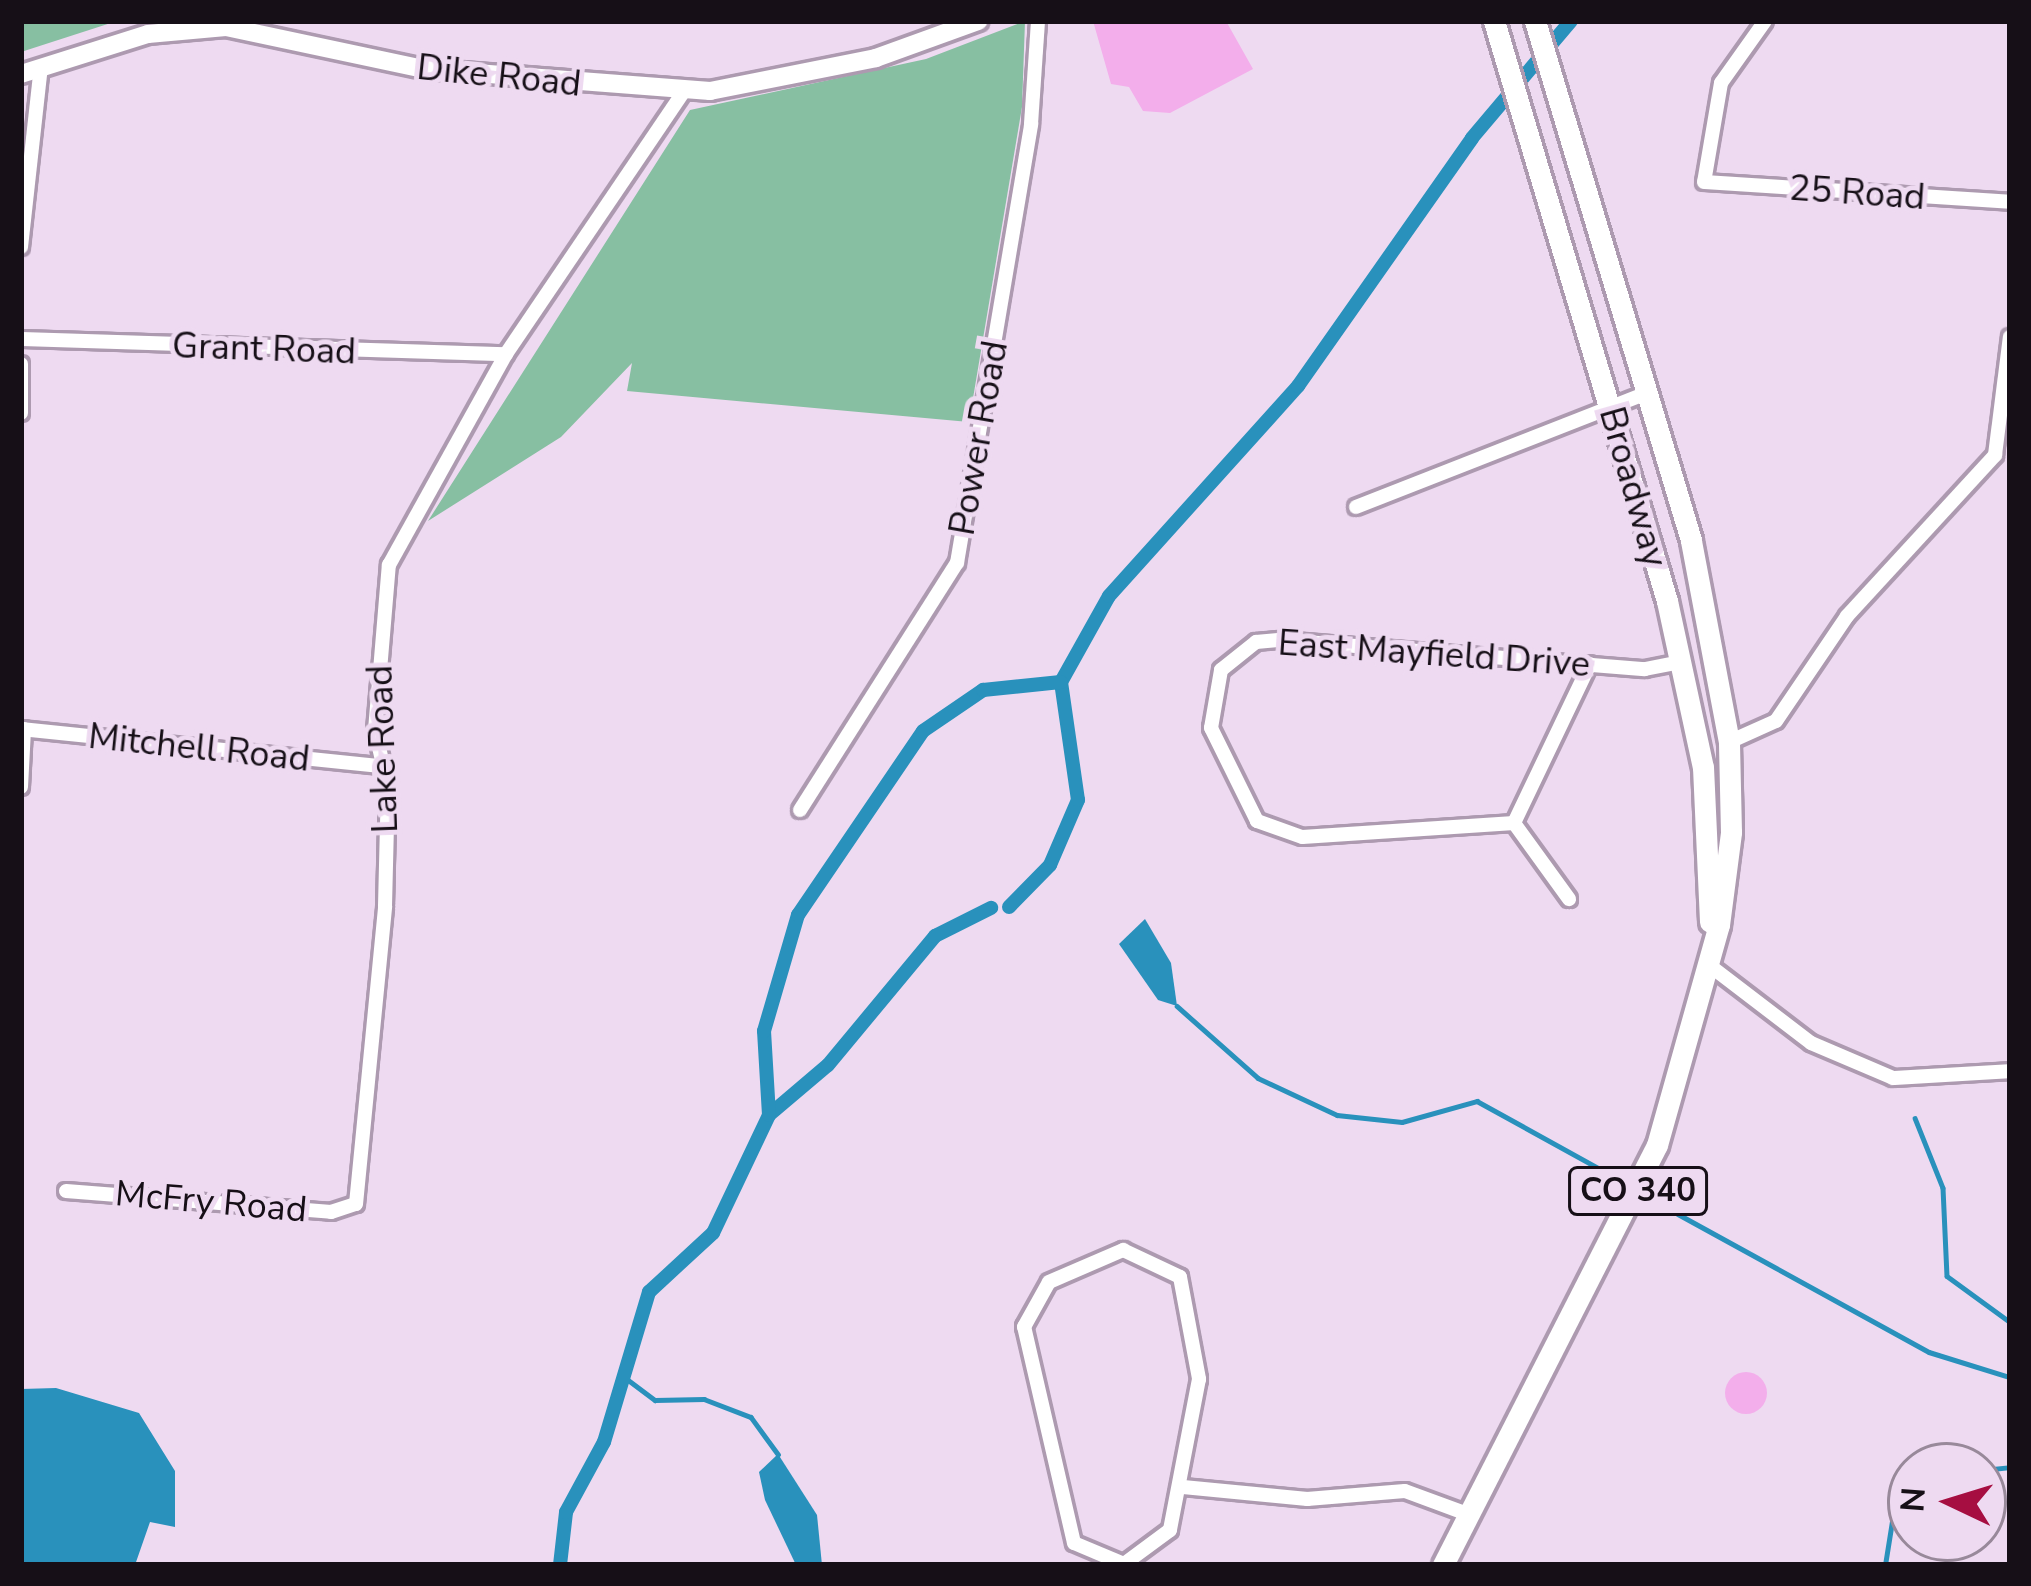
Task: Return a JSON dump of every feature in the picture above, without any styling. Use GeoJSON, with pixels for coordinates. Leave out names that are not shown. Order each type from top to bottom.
{"type":"FeatureCollection","features":[{"type":"Feature","properties":{"kind":"main road","name":"Broadway"},"geometry":{"type":"LineString","coordinates":[[1494,21],[1681,662],[1708,813],[1709,964]]}},
{"type":"Feature","properties":{"kind":"main road","name":"Broadway"},"geometry":{"type":"LineString","coordinates":[[1443,1565],[1644,1177],[1709,964],[1729,865],[1729,742],[1685,519],[1537,26]]}},
{"type":"Feature","properties":{"kind":"main road"},"geometry":{"type":"LineString","coordinates":[[1681,662],[1698,618],[1685,519]]}},
{"type":"Feature","properties":{"kind":"street","name":"Dike Road"},"geometry":{"type":"LineString","coordinates":[[21,74],[148,34],[226,27],[424,69],[684,92],[832,68],[978,21]]}},
{"type":"Feature","properties":{"kind":"street","name":"Power Road"},"geometry":{"type":"LineString","coordinates":[[800,810],[957,563],[1031,124],[1038,21]]}},
{"type":"Feature","properties":{"kind":"street","name":"25 Road"},"geometry":{"type":"LineString","coordinates":[[1765,21],[1721,83],[1704,182],[2010,202]]}},
{"type":"Feature","properties":{"kind":"street"},"geometry":{"type":"LineString","coordinates":[[21,247],[41,67]]}},
{"type":"Feature","properties":{"kind":"street","name":"Lake Road"},"geometry":{"type":"LineString","coordinates":[[356,1204],[385,906],[388,786],[378,766],[389,565],[506,354],[684,92]]}},
{"type":"Feature","properties":{"kind":"street"},"geometry":{"type":"LineString","coordinates":[[1729,742],[1776,721],[1847,616],[2002,455],[2010,337]]}},
{"type":"Feature","properties":{"kind":"street","name":"Grant Road"},"geometry":{"type":"LineString","coordinates":[[21,339],[506,354]]}},
{"type":"Feature","properties":{"kind":"street"},"geometry":{"type":"LineString","coordinates":[[21,364],[21,413]]}},
{"type":"Feature","properties":{"kind":"street"},"geometry":{"type":"LineString","coordinates":[[1356,507],[1648,392]]}},
{"type":"Feature","properties":{"kind":"street","name":"East Mayfield Drive"},"geometry":{"type":"LineString","coordinates":[[1514,823],[1277,832],[1242,806],[1225,772],[1214,693],[1234,654],[1281,640],[1591,664],[1681,662]]}},
{"type":"Feature","properties":{"kind":"street"},"geometry":{"type":"LineString","coordinates":[[1569,899],[1514,823],[1591,664]]}},
{"type":"Feature","properties":{"kind":"street"},"geometry":{"type":"LineString","coordinates":[[21,787],[22,729]]}},
{"type":"Feature","properties":{"kind":"street","name":"Mitchell Road"},"geometry":{"type":"LineString","coordinates":[[22,729],[378,766]]}},
{"type":"Feature","properties":{"kind":"street"},"geometry":{"type":"LineString","coordinates":[[1709,964],[1811,1043],[1893,1078],[2010,1070]]}},
{"type":"Feature","properties":{"kind":"street","name":"McFry Road"},"geometry":{"type":"LineString","coordinates":[[66,1191],[331,1212],[356,1204]]}},
{"type":"Feature","properties":{"kind":"street"},"geometry":{"type":"LineString","coordinates":[[1090,1256],[1154,1256],[1194,1307],[1199,1379],[1183,1486],[1154,1552],[1100,1562],[1074,1543],[1024,1328],[1028,1305],[1090,1256]]}},
{"type":"Feature","properties":{"kind":"street"},"geometry":{"type":"LineString","coordinates":[[1183,1486],[1307,1498],[1406,1491],[1470,1515]]}},
{"type":"Feature","properties":{"kind":"green space"},"geometry":{"type":"Polygon","coordinates":[[[21,21],[117,21],[21,52],[21,21]]]}},
{"type":"Feature","properties":{"kind":"green space"},"geometry":{"type":"Polygon","coordinates":[[[1025,21],[1022,107],[969,422],[627,391],[632,363],[561,437],[428,521],[690,110],[926,59],[1025,21]]]}},
{"type":"Feature","properties":{"kind":"water"},"geometry":{"type":"Polygon","coordinates":[[[1145,919],[1171,963],[1177,1006],[1158,1000],[1119,944],[1145,919]]]}},
{"type":"Feature","properties":{"kind":"water"},"geometry":{"type":"Polygon","coordinates":[[[56,1388],[139,1413],[175,1471],[175,1527],[150,1522],[135,1565],[21,1565],[21,1389],[56,1388]]]}},
{"type":"Feature","properties":{"kind":"water"},"geometry":{"type":"Polygon","coordinates":[[[778,1454],[817,1515],[822,1565],[796,1565],[765,1500],[759,1472],[778,1454]]]}},
{"type":"Feature","properties":{"kind":"building"},"geometry":{"type":"Polygon","coordinates":[[[1093,21],[1226,21],[1253,69],[1170,113],[1143,111],[1129,87],[1111,84],[1093,21]]]}},
{"type":"Feature","properties":{"kind":"building"},"geometry":{"type":"Polygon","coordinates":[[[1746,1372],[1761,1378],[1767,1393],[1761,1408],[1746,1414],[1731,1408],[1725,1393],[1731,1378],[1746,1372]]]}},
{"type":"Feature","properties":{"kind":"waterway"},"geometry":{"type":"LineString","coordinates":[[1009,907],[1050,865],[1078,800],[1061,682],[1109,596],[1298,386],[1472,138],[1571,21]]}},
{"type":"Feature","properties":{"kind":"waterway"},"geometry":{"type":"LineString","coordinates":[[560,1565],[566,1512],[604,1442],[649,1292],[713,1233],[769,1115],[764,1031],[798,915],[923,731],[983,690],[1061,682]]}},
{"type":"Feature","properties":{"kind":"waterway"},"geometry":{"type":"LineString","coordinates":[[769,1115],[828,1065],[935,936],[991,908]]}},
{"type":"Feature","properties":{"kind":"waterway"},"geometry":{"type":"LineString","coordinates":[[1177,1006],[1258,1078],[1337,1115],[1402,1122],[1477,1101],[1600,1169]]}},
{"type":"Feature","properties":{"kind":"waterway"},"geometry":{"type":"LineString","coordinates":[[1915,1118],[1943,1188],[1947,1276],[2010,1322]]}},
{"type":"Feature","properties":{"kind":"waterway"},"geometry":{"type":"LineString","coordinates":[[1678,1214],[1929,1352],[2010,1377]]}},
{"type":"Feature","properties":{"kind":"waterway"},"geometry":{"type":"LineString","coordinates":[[627,1379],[655,1400],[704,1399],[751,1417],[778,1454]]}},
{"type":"Feature","properties":{"kind":"waterway"},"geometry":{"type":"LineString","coordinates":[[1885,1565],[1887,1552]]}}]}
